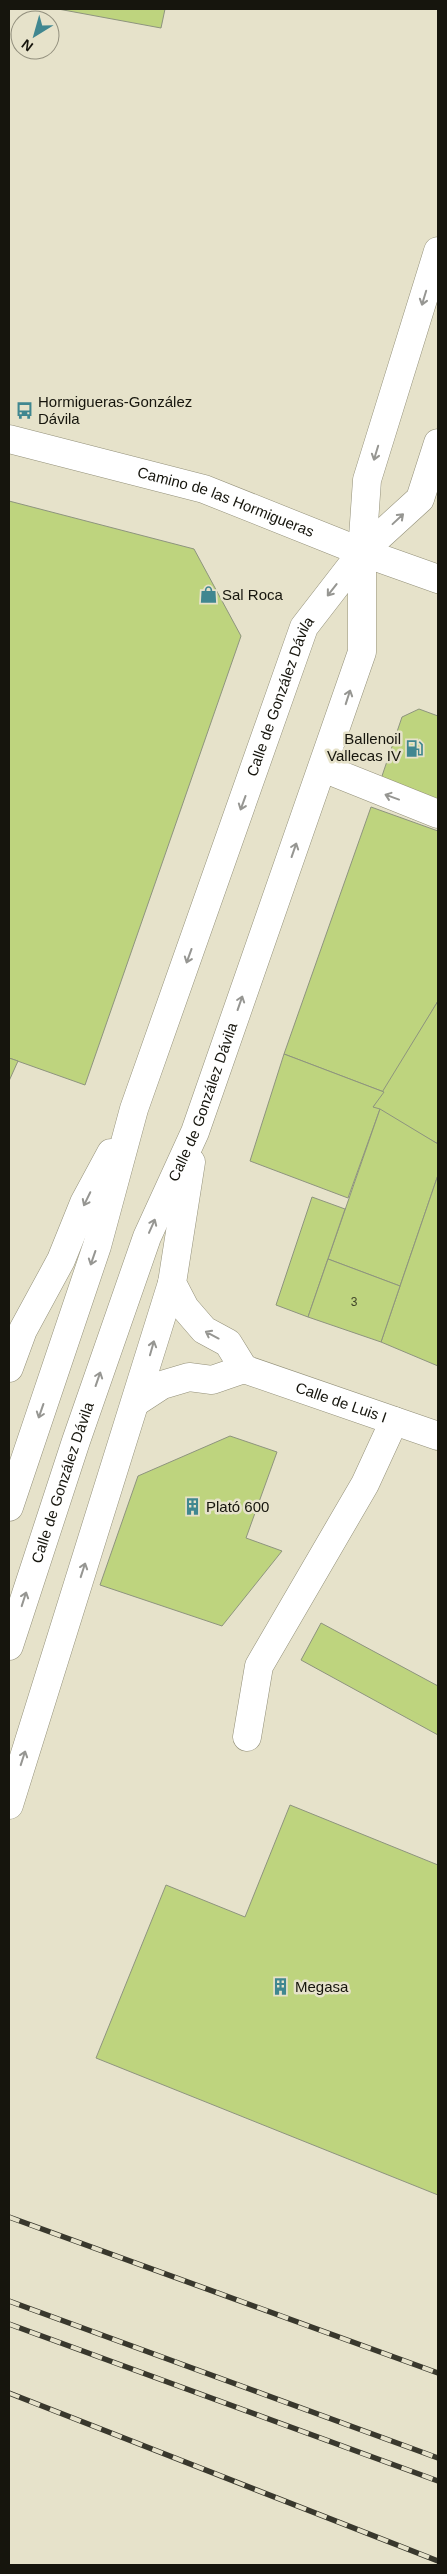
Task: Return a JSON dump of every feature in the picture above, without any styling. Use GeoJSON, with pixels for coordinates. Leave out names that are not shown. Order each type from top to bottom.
{"type":"FeatureCollection","features":[{"type":"Feature","properties":{"kind":"street","name":"Calle de González Dávila"},"geometry":{"type":"LineString","coordinates":[[9,1646],[76,1441],[147,1237],[195,1132],[362,652],[362,552],[368,480],[438,251]]}},
{"type":"Feature","properties":{"kind":"street","name":"Camino de las Hormigueras"},"geometry":{"type":"LineString","coordinates":[[9,439],[204,489],[362,552],[438,579]]}},
{"type":"Feature","properties":{"kind":"street","name":"Calle de González Dávila"},"geometry":{"type":"LineString","coordinates":[[9,1507],[97,1246],[134,1110],[304,627],[362,552],[420,499],[438,443]]}},
{"type":"Feature","properties":{"kind":"street"},"geometry":{"type":"LineString","coordinates":[[323,768],[438,814]]}},
{"type":"Feature","properties":{"kind":"street","name":"Calle de González Dávila"},"geometry":{"type":"LineString","coordinates":[[9,1368],[22,1330],[61,1260],[84,1203],[134,1110]]}},
{"type":"Feature","properties":{"kind":"street"},"geometry":{"type":"LineString","coordinates":[[9,1805],[172,1284],[195,1132]]}},
{"type":"Feature","properties":{"kind":"street"},"geometry":{"type":"LineString","coordinates":[[136,1402],[162,1385],[189,1377],[212,1380],[244,1369],[228,1343],[204,1330],[185,1308],[172,1284]]}},
{"type":"Feature","properties":{"kind":"street","name":"Calle de Luis I"},"geometry":{"type":"LineString","coordinates":[[244,1369],[438,1436]]}},
{"type":"Feature","properties":{"kind":"street"},"geometry":{"type":"LineString","coordinates":[[247,1737],[259,1666],[365,1484],[394,1421]]}},
{"type":"Feature","properties":{"kind":"building"},"geometry":{"type":"Polygon","coordinates":[[[58,9],[165,9],[161,28],[58,9]]]}},
{"type":"Feature","properties":{"kind":"building"},"geometry":{"type":"Polygon","coordinates":[[[9,501],[194,549],[241,636],[85,1085],[9,1058],[9,501]]]}},
{"type":"Feature","properties":{"kind":"building","name":"Ballenoil Vallecas IV"},"geometry":{"type":"Polygon","coordinates":[[[419,709],[438,716],[438,800],[381,779],[402,717],[419,709]]]}},
{"type":"Feature","properties":{"kind":"building"},"geometry":{"type":"Polygon","coordinates":[[[371,807],[438,831],[438,1001],[384,1092],[284,1054],[371,807]]]}},
{"type":"Feature","properties":{"kind":"building"},"geometry":{"type":"Polygon","coordinates":[[[438,1001],[438,1144],[373,1107],[438,1001]]]}},
{"type":"Feature","properties":{"kind":"building"},"geometry":{"type":"Polygon","coordinates":[[[284,1054],[384,1092],[373,1107],[380,1109],[348,1198],[250,1161],[284,1054]]]}},
{"type":"Feature","properties":{"kind":"building"},"geometry":{"type":"Polygon","coordinates":[[[9,1058],[18,1061],[9,1081],[9,1058]]]}},
{"type":"Feature","properties":{"kind":"building"},"geometry":{"type":"Polygon","coordinates":[[[380,1109],[438,1144],[438,1175],[400,1286],[328,1259],[380,1109]]]}},
{"type":"Feature","properties":{"kind":"building"},"geometry":{"type":"Polygon","coordinates":[[[438,1175],[438,1366],[381,1342],[438,1175]]]}},
{"type":"Feature","properties":{"kind":"building"},"geometry":{"type":"Polygon","coordinates":[[[312,1197],[345,1209],[308,1317],[276,1305],[312,1197]]]}},
{"type":"Feature","properties":{"kind":"building"},"geometry":{"type":"Polygon","coordinates":[[[328,1259],[400,1286],[381,1342],[308,1317],[328,1259]]]}},
{"type":"Feature","properties":{"kind":"building","name":"Plató 600"},"geometry":{"type":"Polygon","coordinates":[[[230,1436],[277,1452],[246,1538],[282,1551],[222,1626],[100,1585],[138,1476],[230,1436]]]}},
{"type":"Feature","properties":{"kind":"building"},"geometry":{"type":"Polygon","coordinates":[[[321,1623],[438,1686],[438,1735],[301,1660],[321,1623]]]}},
{"type":"Feature","properties":{"kind":"building","name":"Megasa"},"geometry":{"type":"Polygon","coordinates":[[[290,1805],[438,1865],[438,2195],[96,2058],[166,1885],[245,1917],[290,1805]]]}},
{"type":"Feature","properties":{"kind":"railway"},"geometry":{"type":"LineString","coordinates":[[9,2217],[438,2373]]}},
{"type":"Feature","properties":{"kind":"railway"},"geometry":{"type":"LineString","coordinates":[[9,2301],[438,2458]]}},
{"type":"Feature","properties":{"kind":"railway"},"geometry":{"type":"LineString","coordinates":[[9,2324],[438,2481]]}},
{"type":"Feature","properties":{"kind":"railway"},"geometry":{"type":"LineString","coordinates":[[9,2393],[438,2561]]}},
{"type":"Feature","properties":{"kind":"place","name":"Hormigueras-González Dávila"},"geometry":{"type":"Point","coordinates":[24,411]}},
{"type":"Feature","properties":{"kind":"place","name":"Sal Roca"},"geometry":{"type":"Point","coordinates":[208,595]}},
{"type":"Feature","properties":{"kind":"place","name":"Ballenoil Vallecas IV"},"geometry":{"type":"Point","coordinates":[415,748]}},
{"type":"Feature","properties":{"kind":"place","name":"Plató 600"},"geometry":{"type":"Point","coordinates":[192,1507]}},
{"type":"Feature","properties":{"kind":"place","name":"Megasa"},"geometry":{"type":"Point","coordinates":[281,1987]}}]}
